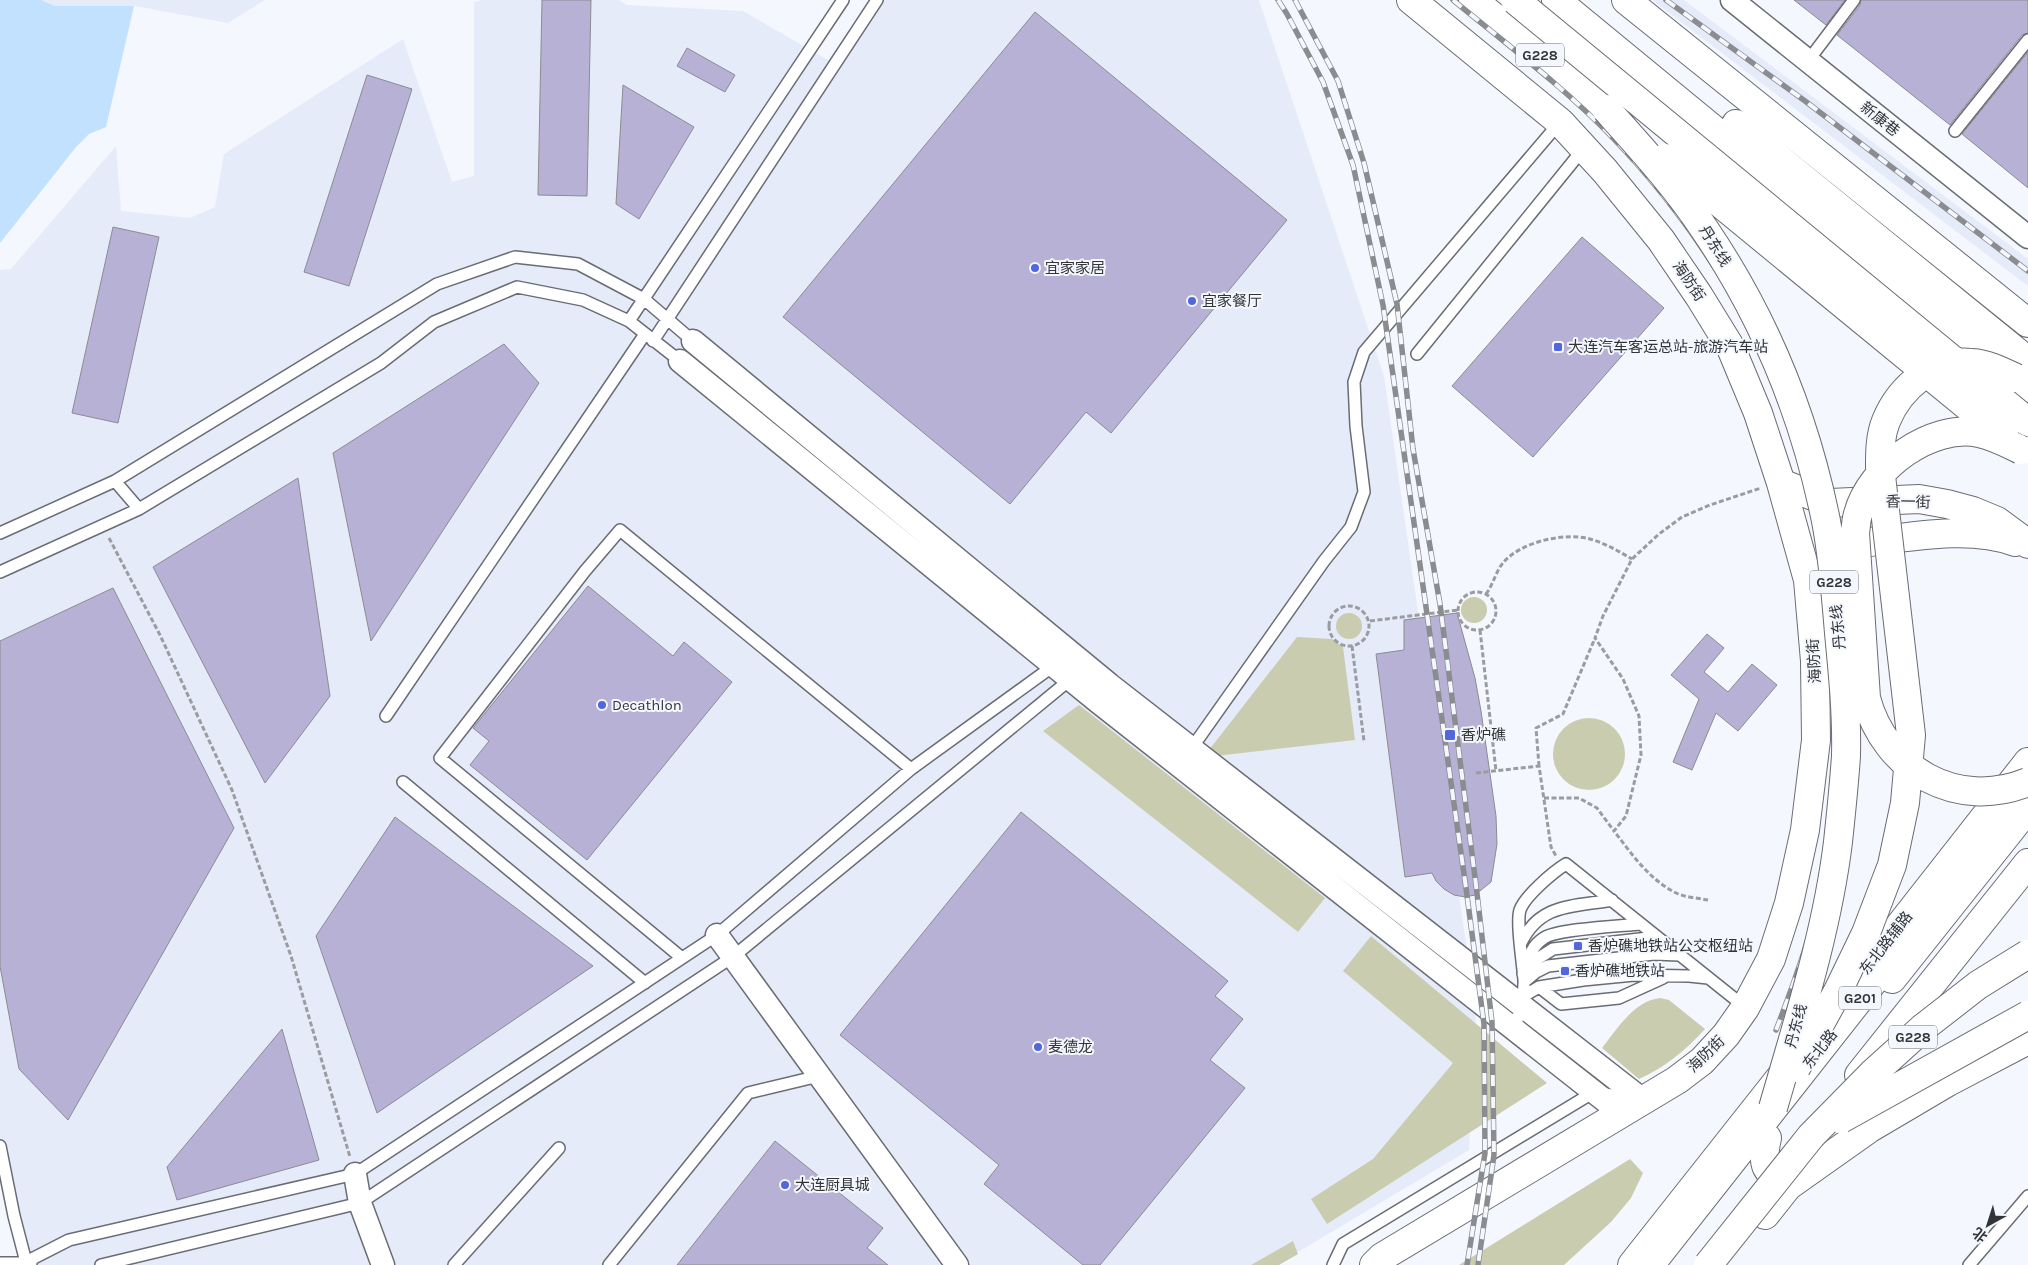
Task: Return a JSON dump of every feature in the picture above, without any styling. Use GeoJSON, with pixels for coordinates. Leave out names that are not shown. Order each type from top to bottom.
{"type":"FeatureCollection","features":[{"type":"Feature","properties":{"kind":"main road","name":"海防街"},"geometry":{"type":"LineString","coordinates":[[1375,1263],[1677,1080],[1702,1061],[1726,1035],[1745,1008],[1771,959],[1789,903],[1805,830],[1816,740],[1815,661],[1808,580],[1781,482],[1758,414],[1731,348],[1700,296],[1662,240],[1585,147],[1560,122],[1411,0]]}},
{"type":"Feature","properties":{"kind":"main road","name":"G228"},"geometry":{"type":"LineString","coordinates":[[1473,0],[1606,110]]}},
{"type":"Feature","properties":{"kind":"main road"},"geometry":{"type":"LineString","coordinates":[[1515,0],[2028,422]]}},
{"type":"Feature","properties":{"kind":"main road"},"geometry":{"type":"LineString","coordinates":[[1556,0],[1666,91],[2024,376]]}},
{"type":"Feature","properties":{"kind":"main road"},"geometry":{"type":"LineString","coordinates":[[1584,0],[1621,7],[2028,323]]}},
{"type":"Feature","properties":{"kind":"main road"},"geometry":{"type":"LineString","coordinates":[[1621,7],[2024,376]]}},
{"type":"Feature","properties":{"kind":"main road"},"geometry":{"type":"LineString","coordinates":[[1606,110],[2024,453]]}},
{"type":"Feature","properties":{"kind":"main road","name":"丹东线"},"geometry":{"type":"LineString","coordinates":[[1606,110],[1662,170],[1700,223],[1750,305],[1784,377],[1810,452],[1827,523],[1837,608],[1844,697],[1846,756],[1838,844],[1820,941],[1773,1108]]}},
{"type":"Feature","properties":{"kind":"main road"},"geometry":{"type":"LineString","coordinates":[[1773,1108],[1838,991],[1866,933],[1892,865],[1905,803],[1911,735],[1880,467],[1881,442],[1886,422],[1895,404],[1909,387],[1924,374],[1940,366],[1954,362],[1972,363],[2024,376]]}},
{"type":"Feature","properties":{"kind":"main road"},"geometry":{"type":"LineString","coordinates":[[2024,453],[1999,439],[1978,432],[1956,432],[1935,436],[1915,445],[1898,457],[1866,493],[1858,514],[1855,533],[1866,698],[1872,718],[1882,736],[1892,750],[1912,767],[1931,779],[1953,788],[1976,792],[1996,792],[2028,783]]}},
{"type":"Feature","properties":{"kind":"main road","name":"香一街"},"geometry":{"type":"LineString","coordinates":[[1781,482],[1830,503],[1919,499],[1947,504],[1973,511],[1996,522],[2028,545]]}},
{"type":"Feature","properties":{"kind":"main road","name":"香一街"},"geometry":{"type":"LineString","coordinates":[[1808,580],[1844,545],[1960,532],[1999,536],[2028,545]]}},
{"type":"Feature","properties":{"kind":"main road","name":"东北路辅路"},"geometry":{"type":"LineString","coordinates":[[1632,1265],[2028,762]]}},
{"type":"Feature","properties":{"kind":"main road","name":"东北路"},"geometry":{"type":"LineString","coordinates":[[1650,1265],[2028,783]]}},
{"type":"Feature","properties":{"kind":"main road","name":"东北路"},"geometry":{"type":"LineString","coordinates":[[1666,1265],[2028,808]]}},
{"type":"Feature","properties":{"kind":"main road"},"geometry":{"type":"LineString","coordinates":[[1708,1265],[2028,863]]}},
{"type":"Feature","properties":{"kind":"main road"},"geometry":{"type":"LineString","coordinates":[[1725,1265],[2028,884]]}},
{"type":"Feature","properties":{"kind":"main road","name":"G228"},"geometry":{"type":"LineString","coordinates":[[1811,1136],[1872,1074],[1924,1027],[1978,985],[2028,954]]}},
{"type":"Feature","properties":{"kind":"main road"},"geometry":{"type":"LineString","coordinates":[[1811,1136],[2028,1015]]}},
{"type":"Feature","properties":{"kind":"main road"},"geometry":{"type":"LineString","coordinates":[[1788,1186],[1870,1128],[1948,1082],[2028,1040]]}},
{"type":"Feature","properties":{"kind":"main road"},"geometry":{"type":"LineString","coordinates":[[1766,1138],[1763,1154],[1767,1169],[1774,1177],[1788,1186]]}},
{"type":"Feature","properties":{"kind":"street","name":"新康巷"},"geometry":{"type":"LineString","coordinates":[[1732,0],[2028,237]]}},
{"type":"Feature","properties":{"kind":"street"},"geometry":{"type":"LineString","coordinates":[[694,340],[1078,658],[1186,757],[1515,1030],[1594,1092],[1632,1107]]}},
{"type":"Feature","properties":{"kind":"street"},"geometry":{"type":"LineString","coordinates":[[680,361],[1071,680],[1186,757],[1521,1001],[1632,1107]]}},
{"type":"Feature","properties":{"kind":"street"},"geometry":{"type":"LineString","coordinates":[[717,935],[957,1265]]}},
{"type":"Feature","properties":{"kind":"street"},"geometry":{"type":"LineString","coordinates":[[356,1174],[360,1203],[383,1265]]}},
{"type":"Feature","properties":{"kind":"lane"},"geometry":{"type":"LineString","coordinates":[[629,321],[843,0]]}},
{"type":"Feature","properties":{"kind":"lane"},"geometry":{"type":"LineString","coordinates":[[386,716],[649,337],[668,318],[877,0]]}},
{"type":"Feature","properties":{"kind":"lane"},"geometry":{"type":"LineString","coordinates":[[1808,61],[1854,0]]}},
{"type":"Feature","properties":{"kind":"lane"},"geometry":{"type":"LineString","coordinates":[[1955,131],[2028,40]]}},
{"type":"Feature","properties":{"kind":"lane"},"geometry":{"type":"LineString","coordinates":[[1186,757],[1351,526],[1364,492],[1356,426],[1354,382],[1364,352],[1560,122]]}},
{"type":"Feature","properties":{"kind":"lane"},"geometry":{"type":"LineString","coordinates":[[1417,354],[1585,147]]}},
{"type":"Feature","properties":{"kind":"lane"},"geometry":{"type":"LineString","coordinates":[[0,533],[115,481],[438,284],[516,257],[578,264],[644,299],[694,340]]}},
{"type":"Feature","properties":{"kind":"lane"},"geometry":{"type":"LineString","coordinates":[[0,572],[139,509],[382,363],[434,322],[517,287],[583,300],[629,321],[680,361]]}},
{"type":"Feature","properties":{"kind":"lane"},"geometry":{"type":"LineString","coordinates":[[115,481],[139,509]]}},
{"type":"Feature","properties":{"kind":"lane"},"geometry":{"type":"LineString","coordinates":[[682,958],[440,758],[585,571],[620,530],[911,769]]}},
{"type":"Feature","properties":{"kind":"lane"},"geometry":{"type":"LineString","coordinates":[[0,1263],[29,1264],[69,1240],[356,1174],[717,935],[911,769],[1052,664],[1078,658]]}},
{"type":"Feature","properties":{"kind":"lane"},"geometry":{"type":"LineString","coordinates":[[101,1265],[360,1203],[734,956],[1071,680],[1078,658]]}},
{"type":"Feature","properties":{"kind":"lane"},"geometry":{"type":"LineString","coordinates":[[403,782],[645,983]]}},
{"type":"Feature","properties":{"kind":"lane"},"geometry":{"type":"LineString","coordinates":[[1524,978],[1519,923],[1520,910],[1550,874],[1566,864],[1745,1008]]}},
{"type":"Feature","properties":{"kind":"lane"},"geometry":{"type":"LineString","coordinates":[[1521,943],[1534,922],[1542,916],[1555,910],[1612,900]]}},
{"type":"Feature","properties":{"kind":"lane"},"geometry":{"type":"LineString","coordinates":[[1515,1030],[1530,953],[1536,945],[1550,934],[1640,924]]}},
{"type":"Feature","properties":{"kind":"lane"},"geometry":{"type":"LineString","coordinates":[[1524,978],[1534,961],[1553,949],[1657,937]]}},
{"type":"Feature","properties":{"kind":"lane"},"geometry":{"type":"LineString","coordinates":[[1524,978],[1548,966],[1654,954],[1679,955]]}},
{"type":"Feature","properties":{"kind":"lane"},"geometry":{"type":"LineString","coordinates":[[1521,1001],[1539,987],[1583,980],[1634,975],[1708,978]]}},
{"type":"Feature","properties":{"kind":"lane"},"geometry":{"type":"LineString","coordinates":[[1539,987],[1561,1004],[1619,998],[1670,976]]}},
{"type":"Feature","properties":{"kind":"lane"},"geometry":{"type":"LineString","coordinates":[[608,1265],[748,1093],[819,1076]]}},
{"type":"Feature","properties":{"kind":"lane"},"geometry":{"type":"LineString","coordinates":[[1333,1265],[1343,1244],[1594,1092]]}},
{"type":"Feature","properties":{"kind":"lane"},"geometry":{"type":"LineString","coordinates":[[0,1146],[14,1216],[29,1264]]}},
{"type":"Feature","properties":{"kind":"lane"},"geometry":{"type":"LineString","coordinates":[[454,1265],[559,1148]]}},
{"type":"Feature","properties":{"kind":"lane"},"geometry":{"type":"LineString","coordinates":[[1969,1265],[2028,1196]]}},
{"type":"Feature","properties":{"kind":"path"},"geometry":{"type":"LineString","coordinates":[[1566,864],[1556,856],[1551,847],[1539,766],[1536,728],[1563,714],[1603,616],[1632,558],[1658,534],[1682,517],[1747,491],[1781,482]]}},
{"type":"Feature","properties":{"kind":"path"},"geometry":{"type":"LineString","coordinates":[[103,526],[160,635],[232,790],[291,956],[356,1174]]}},
{"type":"Feature","properties":{"kind":"path"},"geometry":{"type":"LineString","coordinates":[[1486,594],[1502,563],[1520,549],[1540,541],[1563,538],[1588,538],[1632,558]]}},
{"type":"Feature","properties":{"kind":"path"},"geometry":{"type":"LineString","coordinates":[[1478,591],[1486,594],[1494,601],[1496,613],[1491,624],[1480,630],[1468,627],[1463,623],[1458,610],[1462,599],[1466,595],[1478,591]]}},
{"type":"Feature","properties":{"kind":"path"},"geometry":{"type":"LineString","coordinates":[[1351,605],[1364,611],[1370,621],[1367,636],[1363,641],[1352,646],[1339,643],[1330,632],[1329,626],[1333,613],[1338,608],[1351,605]]}},
{"type":"Feature","properties":{"kind":"path"},"geometry":{"type":"LineString","coordinates":[[1370,621],[1458,610]]}},
{"type":"Feature","properties":{"kind":"path"},"geometry":{"type":"LineString","coordinates":[[1480,630],[1496,771]]}},
{"type":"Feature","properties":{"kind":"path"},"geometry":{"type":"LineString","coordinates":[[1595,638],[1623,679],[1639,716],[1641,755],[1626,816],[1614,831]]}},
{"type":"Feature","properties":{"kind":"path"},"geometry":{"type":"LineString","coordinates":[[1352,646],[1364,741]]}},
{"type":"Feature","properties":{"kind":"path"},"geometry":{"type":"LineString","coordinates":[[1476,773],[1539,766]]}},
{"type":"Feature","properties":{"kind":"path"},"geometry":{"type":"LineString","coordinates":[[1544,798],[1579,798],[1597,808],[1640,865],[1655,878],[1674,892],[1708,900]]}},
{"type":"Feature","properties":{"kind":"shaded area"},"geometry":{"type":"Polygon","coordinates":[[[41,0],[265,0],[228,23],[134,6],[55,6],[41,0]]]}},
{"type":"Feature","properties":{"kind":"shaded area"},"geometry":{"type":"Polygon","coordinates":[[[483,0],[619,0],[627,5],[743,11],[828,60],[871,0],[1259,0],[1384,376],[1476,1013],[1469,1150],[1276,1265],[22,1265],[0,1169],[0,270],[11,269],[116,146],[121,211],[190,218],[215,207],[224,154],[403,39],[452,182],[474,176],[474,2],[483,0]]]}},
{"type":"Feature","properties":{"kind":"shaded area"},"geometry":{"type":"Polygon","coordinates":[[[1652,0],[1684,0],[2028,259],[2028,286],[1652,0]]]}},
{"type":"Feature","properties":{"kind":"green space"},"geometry":{"type":"Polygon","coordinates":[[[1474,597],[1483,601],[1487,610],[1483,619],[1474,623],[1465,619],[1461,610],[1465,601],[1474,597]]]}},
{"type":"Feature","properties":{"kind":"green space"},"geometry":{"type":"Polygon","coordinates":[[[1349,613],[1358,617],[1362,626],[1358,635],[1349,639],[1340,635],[1336,626],[1340,617],[1349,613]]]}},
{"type":"Feature","properties":{"kind":"green space"},"geometry":{"type":"Polygon","coordinates":[[[1297,637],[1332,639],[1343,647],[1355,740],[1216,756],[1209,750],[1297,637]]]}},
{"type":"Feature","properties":{"kind":"green space"},"geometry":{"type":"Polygon","coordinates":[[[1079,705],[1325,898],[1298,932],[1043,731],[1079,705]]]}},
{"type":"Feature","properties":{"kind":"green space"},"geometry":{"type":"Polygon","coordinates":[[[1589,718],[1609,724],[1619,734],[1625,754],[1619,774],[1609,784],[1589,790],[1569,784],[1559,774],[1553,754],[1559,734],[1569,724],[1589,718]]]}},
{"type":"Feature","properties":{"kind":"green space"},"geometry":{"type":"Polygon","coordinates":[[[1371,936],[1547,1083],[1327,1224],[1311,1199],[1373,1159],[1453,1063],[1343,971],[1371,936]]]}},
{"type":"Feature","properties":{"kind":"green space"},"geometry":{"type":"Polygon","coordinates":[[[1660,998],[1669,1000],[1705,1029],[1674,1058],[1657,1070],[1639,1079],[1602,1048],[1634,1010],[1642,1004],[1660,998]]]}},
{"type":"Feature","properties":{"kind":"green space"},"geometry":{"type":"Polygon","coordinates":[[[1630,1159],[1643,1173],[1631,1198],[1611,1222],[1564,1265],[1459,1265],[1630,1159]]]}},
{"type":"Feature","properties":{"kind":"green space"},"geometry":{"type":"Polygon","coordinates":[[[1293,1241],[1298,1254],[1279,1265],[1251,1265],[1293,1241]]]}},
{"type":"Feature","properties":{"kind":"water"},"geometry":{"type":"Polygon","coordinates":[[[0,0],[41,0],[55,6],[134,6],[106,127],[89,134],[76,147],[0,243],[0,0]]]}},
{"type":"Feature","properties":{"kind":"building"},"geometry":{"type":"Polygon","coordinates":[[[542,0],[591,0],[587,196],[538,195],[542,0]]]}},
{"type":"Feature","properties":{"kind":"building"},"geometry":{"type":"Polygon","coordinates":[[[1794,0],[1845,0],[1826,25],[1794,0]]]}},
{"type":"Feature","properties":{"kind":"building"},"geometry":{"type":"Polygon","coordinates":[[[1861,0],[2028,0],[2028,33],[2022,35],[1950,125],[1837,35],[1860,5],[1861,0]]]}},
{"type":"Feature","properties":{"kind":"building","name":"宜家家居"},"geometry":{"type":"Polygon","coordinates":[[[1035,12],[1287,220],[1111,433],[1086,412],[1010,504],[783,317],[1035,12]]]}},
{"type":"Feature","properties":{"kind":"building"},"geometry":{"type":"Polygon","coordinates":[[[687,48],[735,75],[725,92],[677,66],[687,48]]]}},
{"type":"Feature","properties":{"kind":"building"},"geometry":{"type":"Polygon","coordinates":[[[2028,52],[2028,188],[1962,134],[2028,52]]]}},
{"type":"Feature","properties":{"kind":"building"},"geometry":{"type":"Polygon","coordinates":[[[367,75],[412,89],[349,286],[304,272],[367,75]]]}},
{"type":"Feature","properties":{"kind":"building"},"geometry":{"type":"Polygon","coordinates":[[[623,85],[694,127],[639,219],[616,204],[623,85]]]}},
{"type":"Feature","properties":{"kind":"building"},"geometry":{"type":"Polygon","coordinates":[[[113,227],[159,237],[118,423],[72,413],[113,227]]]}},
{"type":"Feature","properties":{"kind":"building","name":"大连汽车客运总站-旅游汽车站"},"geometry":{"type":"Polygon","coordinates":[[[1582,237],[1664,308],[1533,457],[1452,386],[1582,237]]]}},
{"type":"Feature","properties":{"kind":"building"},"geometry":{"type":"Polygon","coordinates":[[[504,344],[539,383],[371,641],[333,453],[504,344]]]}},
{"type":"Feature","properties":{"kind":"building"},"geometry":{"type":"Polygon","coordinates":[[[298,478],[330,696],[265,783],[153,567],[298,478]]]}},
{"type":"Feature","properties":{"kind":"building","name":"Decathlon"},"geometry":{"type":"Polygon","coordinates":[[[588,586],[673,656],[684,642],[732,682],[587,860],[470,765],[489,741],[473,728],[588,586]]]}},
{"type":"Feature","properties":{"kind":"building"},"geometry":{"type":"Polygon","coordinates":[[[113,588],[234,828],[68,1120],[19,1069],[0,966],[0,641],[113,588]]]}},
{"type":"Feature","properties":{"kind":"building"},"geometry":{"type":"Polygon","coordinates":[[[1457,613],[1475,678],[1481,711],[1496,816],[1497,844],[1491,882],[1475,895],[1465,897],[1454,895],[1444,889],[1436,881],[1432,873],[1405,877],[1376,654],[1404,650],[1404,620],[1457,613]]]}},
{"type":"Feature","properties":{"kind":"building"},"geometry":{"type":"Polygon","coordinates":[[[1707,634],[1724,648],[1704,672],[1728,692],[1752,664],[1777,685],[1738,731],[1716,713],[1692,770],[1673,762],[1699,699],[1671,675],[1707,634]]]}},
{"type":"Feature","properties":{"kind":"building","name":"麦德龙"},"geometry":{"type":"Polygon","coordinates":[[[1021,812],[1228,981],[1215,996],[1243,1019],[1210,1060],[1245,1088],[1100,1265],[1083,1265],[984,1184],[999,1165],[840,1035],[1021,812]]]}},
{"type":"Feature","properties":{"kind":"building"},"geometry":{"type":"Polygon","coordinates":[[[395,817],[593,966],[377,1113],[316,936],[395,817]]]}},
{"type":"Feature","properties":{"kind":"building"},"geometry":{"type":"Polygon","coordinates":[[[282,1029],[319,1160],[177,1200],[167,1167],[282,1029]]]}},
{"type":"Feature","properties":{"kind":"building","name":"大连厨具城"},"geometry":{"type":"Polygon","coordinates":[[[775,1141],[883,1228],[867,1248],[888,1265],[677,1265],[775,1141]]]}},
{"type":"Feature","properties":{"kind":"railway"},"geometry":{"type":"LineString","coordinates":[[1278,0],[1323,82],[1353,165],[1383,305],[1484,1024],[1485,1153],[1467,1265]]}},
{"type":"Feature","properties":{"kind":"railway"},"geometry":{"type":"LineString","coordinates":[[1295,0],[1338,81],[1364,163],[1397,304],[1413,449],[1440,604],[1492,1022],[1494,1155],[1478,1265]]}},
{"type":"Feature","properties":{"kind":"railway"},"geometry":{"type":"LineString","coordinates":[[1453,0],[1576,102],[1635,161],[1673,208],[1725,283],[1764,353],[1795,423],[1833,522],[1842,562],[1849,644],[1850,724],[1844,786],[1822,893],[1801,962],[1776,1030]]}},
{"type":"Feature","properties":{"kind":"railway"},"geometry":{"type":"LineString","coordinates":[[1666,0],[1805,101],[2028,271]]}},
{"type":"Feature","properties":{"kind":"place","name":"宜家家居"},"geometry":{"type":"Point","coordinates":[1035,268]}},
{"type":"Feature","properties":{"kind":"place","name":"宜家餐厅"},"geometry":{"type":"Point","coordinates":[1192,301]}},
{"type":"Feature","properties":{"kind":"place","name":"大连汽车客运总站-旅游汽车站"},"geometry":{"type":"Point","coordinates":[1558,347]}},
{"type":"Feature","properties":{"kind":"place","name":"Decathlon"},"geometry":{"type":"Point","coordinates":[602,705]}},
{"type":"Feature","properties":{"kind":"place","name":"香炉礁"},"geometry":{"type":"Point","coordinates":[1450,735]}},
{"type":"Feature","properties":{"kind":"place","name":"香炉礁地铁站公交枢纽站"},"geometry":{"type":"Point","coordinates":[1578,946]}},
{"type":"Feature","properties":{"kind":"place","name":"香炉礁地铁站"},"geometry":{"type":"Point","coordinates":[1565,971]}},
{"type":"Feature","properties":{"kind":"place","name":"麦德龙"},"geometry":{"type":"Point","coordinates":[1038,1047]}},
{"type":"Feature","properties":{"kind":"place","name":"大连厨具城"},"geometry":{"type":"Point","coordinates":[785,1185]}}]}
